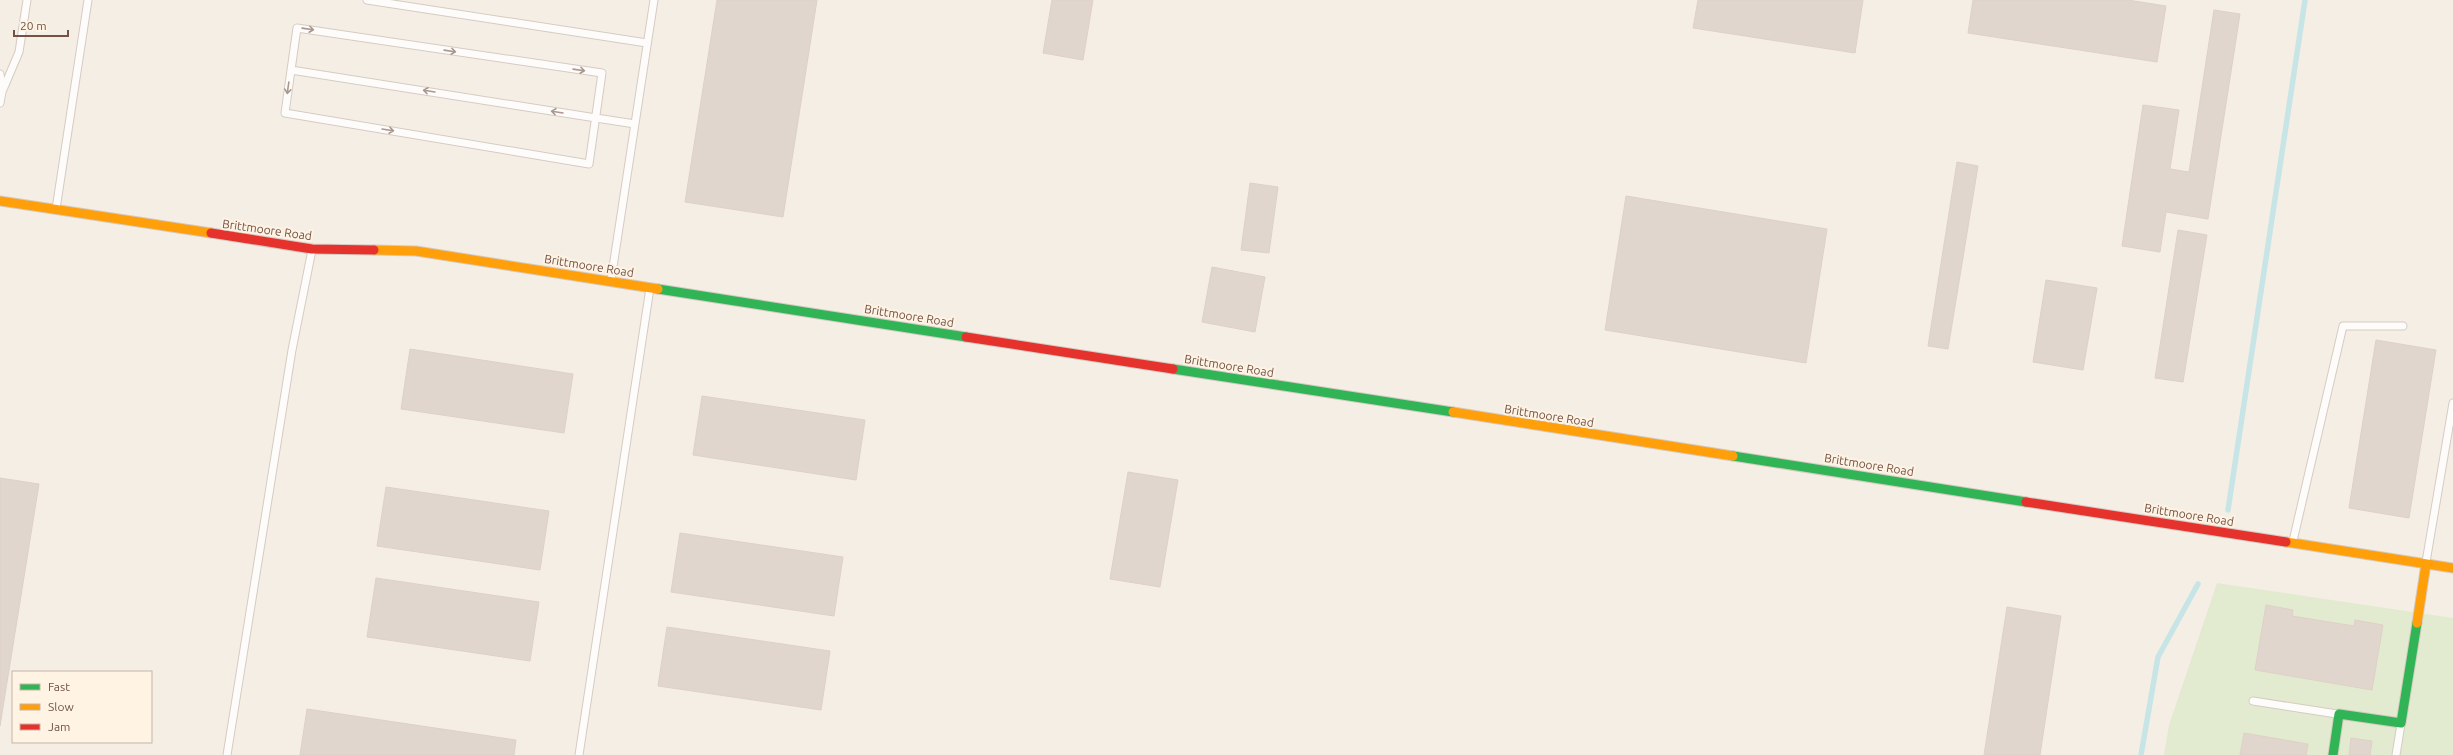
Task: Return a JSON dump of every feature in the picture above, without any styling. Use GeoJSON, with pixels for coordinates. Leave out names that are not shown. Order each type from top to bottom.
{"type":"FeatureCollection","features":[{"type":"Feature","properties":{"kind":"main road","name":"Brittmoore Road"},"geometry":{"type":"LineString","coordinates":[[0,201],[312,249],[416,252],[2453,568]]}},
{"type":"Feature","properties":{"kind":"main road"},"geometry":{"type":"LineString","coordinates":[[2333,755],[2339,714],[2401,723],[2426,564]]}},
{"type":"Feature","properties":{"kind":"lane"},"geometry":{"type":"LineString","coordinates":[[0,103],[2,93],[19,52],[27,0]]}},
{"type":"Feature","properties":{"kind":"lane"},"geometry":{"type":"LineString","coordinates":[[56,210],[88,0]]}},
{"type":"Feature","properties":{"kind":"lane"},"geometry":{"type":"LineString","coordinates":[[367,0],[647,43]]}},
{"type":"Feature","properties":{"kind":"lane"},"geometry":{"type":"LineString","coordinates":[[610,282],[654,0]]}},
{"type":"Feature","properties":{"kind":"lane"},"geometry":{"type":"LineString","coordinates":[[297,28],[602,73],[589,164],[285,113],[291,70],[297,28]]}},
{"type":"Feature","properties":{"kind":"lane"},"geometry":{"type":"LineString","coordinates":[[291,70],[635,124]]}},
{"type":"Feature","properties":{"kind":"lane"},"geometry":{"type":"LineString","coordinates":[[0,74],[2,93]]}},
{"type":"Feature","properties":{"kind":"lane"},"geometry":{"type":"LineString","coordinates":[[227,755],[292,350],[312,249]]}},
{"type":"Feature","properties":{"kind":"lane"},"geometry":{"type":"LineString","coordinates":[[579,755],[650,288]]}},
{"type":"Feature","properties":{"kind":"lane"},"geometry":{"type":"LineString","coordinates":[[2293,543],[2343,326],[2403,326]]}},
{"type":"Feature","properties":{"kind":"lane"},"geometry":{"type":"LineString","coordinates":[[2426,564],[2453,404]]}},
{"type":"Feature","properties":{"kind":"lane"},"geometry":{"type":"LineString","coordinates":[[2253,701],[2339,714]]}},
{"type":"Feature","properties":{"kind":"lane"},"geometry":{"type":"LineString","coordinates":[[2396,755],[2401,723]]}},
{"type":"Feature","properties":{"kind":"green space"},"geometry":{"type":"Polygon","coordinates":[[[2217,583],[2453,618],[2453,755],[2164,755],[2169,725],[2217,583]]]}},
{"type":"Feature","properties":{"kind":"building"},"geometry":{"type":"Polygon","coordinates":[[[717,0],[817,0],[783,217],[685,202],[717,0]]]}},
{"type":"Feature","properties":{"kind":"building"},"geometry":{"type":"Polygon","coordinates":[[[1052,0],[1093,0],[1083,60],[1043,53],[1052,0]]]}},
{"type":"Feature","properties":{"kind":"building"},"geometry":{"type":"Polygon","coordinates":[[[1698,0],[1863,0],[1855,53],[1693,28],[1698,0]]]}},
{"type":"Feature","properties":{"kind":"building"},"geometry":{"type":"Polygon","coordinates":[[[1973,0],[2128,0],[2166,6],[2157,62],[1968,33],[1973,0]]]}},
{"type":"Feature","properties":{"kind":"building"},"geometry":{"type":"Polygon","coordinates":[[[2214,10],[2240,14],[2208,219],[2166,212],[2160,252],[2122,246],[2143,105],[2179,110],[2170,169],[2189,172],[2214,10]]]}},
{"type":"Feature","properties":{"kind":"building"},"geometry":{"type":"Polygon","coordinates":[[[1957,162],[1978,166],[1948,349],[1928,346],[1957,162]]]}},
{"type":"Feature","properties":{"kind":"building"},"geometry":{"type":"Polygon","coordinates":[[[1250,183],[1278,187],[1269,253],[1241,250],[1250,183]]]}},
{"type":"Feature","properties":{"kind":"building"},"geometry":{"type":"Polygon","coordinates":[[[1626,196],[1827,229],[1806,363],[1605,330],[1626,196]]]}},
{"type":"Feature","properties":{"kind":"building"},"geometry":{"type":"Polygon","coordinates":[[[2178,230],[2207,235],[2183,382],[2155,378],[2178,230]]]}},
{"type":"Feature","properties":{"kind":"building"},"geometry":{"type":"Polygon","coordinates":[[[1212,267],[1265,277],[1255,332],[1202,322],[1212,267]]]}},
{"type":"Feature","properties":{"kind":"building"},"geometry":{"type":"Polygon","coordinates":[[[2046,280],[2097,288],[2083,370],[2033,362],[2046,280]]]}},
{"type":"Feature","properties":{"kind":"building"},"geometry":{"type":"Polygon","coordinates":[[[2376,340],[2436,350],[2409,518],[2349,508],[2376,340]]]}},
{"type":"Feature","properties":{"kind":"building"},"geometry":{"type":"Polygon","coordinates":[[[410,349],[573,374],[564,433],[401,409],[410,349]]]}},
{"type":"Feature","properties":{"kind":"building"},"geometry":{"type":"Polygon","coordinates":[[[702,396],[865,420],[856,480],[693,455],[702,396]]]}},
{"type":"Feature","properties":{"kind":"building"},"geometry":{"type":"Polygon","coordinates":[[[1128,472],[1178,480],[1160,587],[1110,579],[1128,472]]]}},
{"type":"Feature","properties":{"kind":"building"},"geometry":{"type":"Polygon","coordinates":[[[0,478],[39,484],[0,726],[0,478]]]}},
{"type":"Feature","properties":{"kind":"building"},"geometry":{"type":"Polygon","coordinates":[[[386,487],[549,511],[540,570],[377,546],[386,487]]]}},
{"type":"Feature","properties":{"kind":"building"},"geometry":{"type":"Polygon","coordinates":[[[680,533],[843,557],[834,616],[671,592],[680,533]]]}},
{"type":"Feature","properties":{"kind":"building"},"geometry":{"type":"Polygon","coordinates":[[[376,578],[539,602],[530,661],[367,637],[376,578]]]}},
{"type":"Feature","properties":{"kind":"building"},"geometry":{"type":"Polygon","coordinates":[[[2266,605],[2293,610],[2292,616],[2354,626],[2355,620],[2383,625],[2372,690],[2255,670],[2266,605]]]}},
{"type":"Feature","properties":{"kind":"building"},"geometry":{"type":"Polygon","coordinates":[[[2007,607],[2061,616],[2040,755],[1984,755],[2007,607]]]}},
{"type":"Feature","properties":{"kind":"building"},"geometry":{"type":"Polygon","coordinates":[[[667,627],[830,651],[821,710],[658,686],[667,627]]]}},
{"type":"Feature","properties":{"kind":"building"},"geometry":{"type":"Polygon","coordinates":[[[307,709],[516,740],[514,755],[300,755],[307,709]]]}},
{"type":"Feature","properties":{"kind":"building"},"geometry":{"type":"Polygon","coordinates":[[[2244,733],[2308,744],[2306,755],[2240,755],[2244,733]]]}},
{"type":"Feature","properties":{"kind":"building"},"geometry":{"type":"Polygon","coordinates":[[[2351,738],[2372,741],[2370,755],[2349,755],[2351,738]]]}},
{"type":"Feature","properties":{"kind":"waterway"},"geometry":{"type":"LineString","coordinates":[[2228,510],[2305,0]]}},
{"type":"Feature","properties":{"kind":"waterway"},"geometry":{"type":"LineString","coordinates":[[2141,755],[2158,657],[2198,584]]}},
{"type":"Feature","properties":{"kind":"traffic: fast"},"geometry":{"type":"LineString","coordinates":[[658,289],[966,337]]}},
{"type":"Feature","properties":{"kind":"traffic: fast"},"geometry":{"type":"LineString","coordinates":[[1173,369],[1453,412]]}},
{"type":"Feature","properties":{"kind":"traffic: fast"},"geometry":{"type":"LineString","coordinates":[[1733,456],[2026,502]]}},
{"type":"Feature","properties":{"kind":"traffic: fast"},"geometry":{"type":"LineString","coordinates":[[2333,755],[2339,714],[2401,723],[2417,623]]}},
{"type":"Feature","properties":{"kind":"traffic: slow"},"geometry":{"type":"LineString","coordinates":[[0,201],[211,233]]}},
{"type":"Feature","properties":{"kind":"traffic: slow"},"geometry":{"type":"LineString","coordinates":[[374,250],[416,251],[658,289]]}},
{"type":"Feature","properties":{"kind":"traffic: slow"},"geometry":{"type":"LineString","coordinates":[[1453,412],[1733,456]]}},
{"type":"Feature","properties":{"kind":"traffic: slow"},"geometry":{"type":"LineString","coordinates":[[2286,542],[2453,568]]}},
{"type":"Feature","properties":{"kind":"traffic: slow"},"geometry":{"type":"LineString","coordinates":[[2417,623],[2426,564]]}},
{"type":"Feature","properties":{"kind":"traffic: jam"},"geometry":{"type":"LineString","coordinates":[[211,233],[312,249],[374,250]]}},
{"type":"Feature","properties":{"kind":"traffic: jam"},"geometry":{"type":"LineString","coordinates":[[966,337],[1173,369]]}},
{"type":"Feature","properties":{"kind":"traffic: jam"},"geometry":{"type":"LineString","coordinates":[[2026,502],[2286,542]]}}]}
